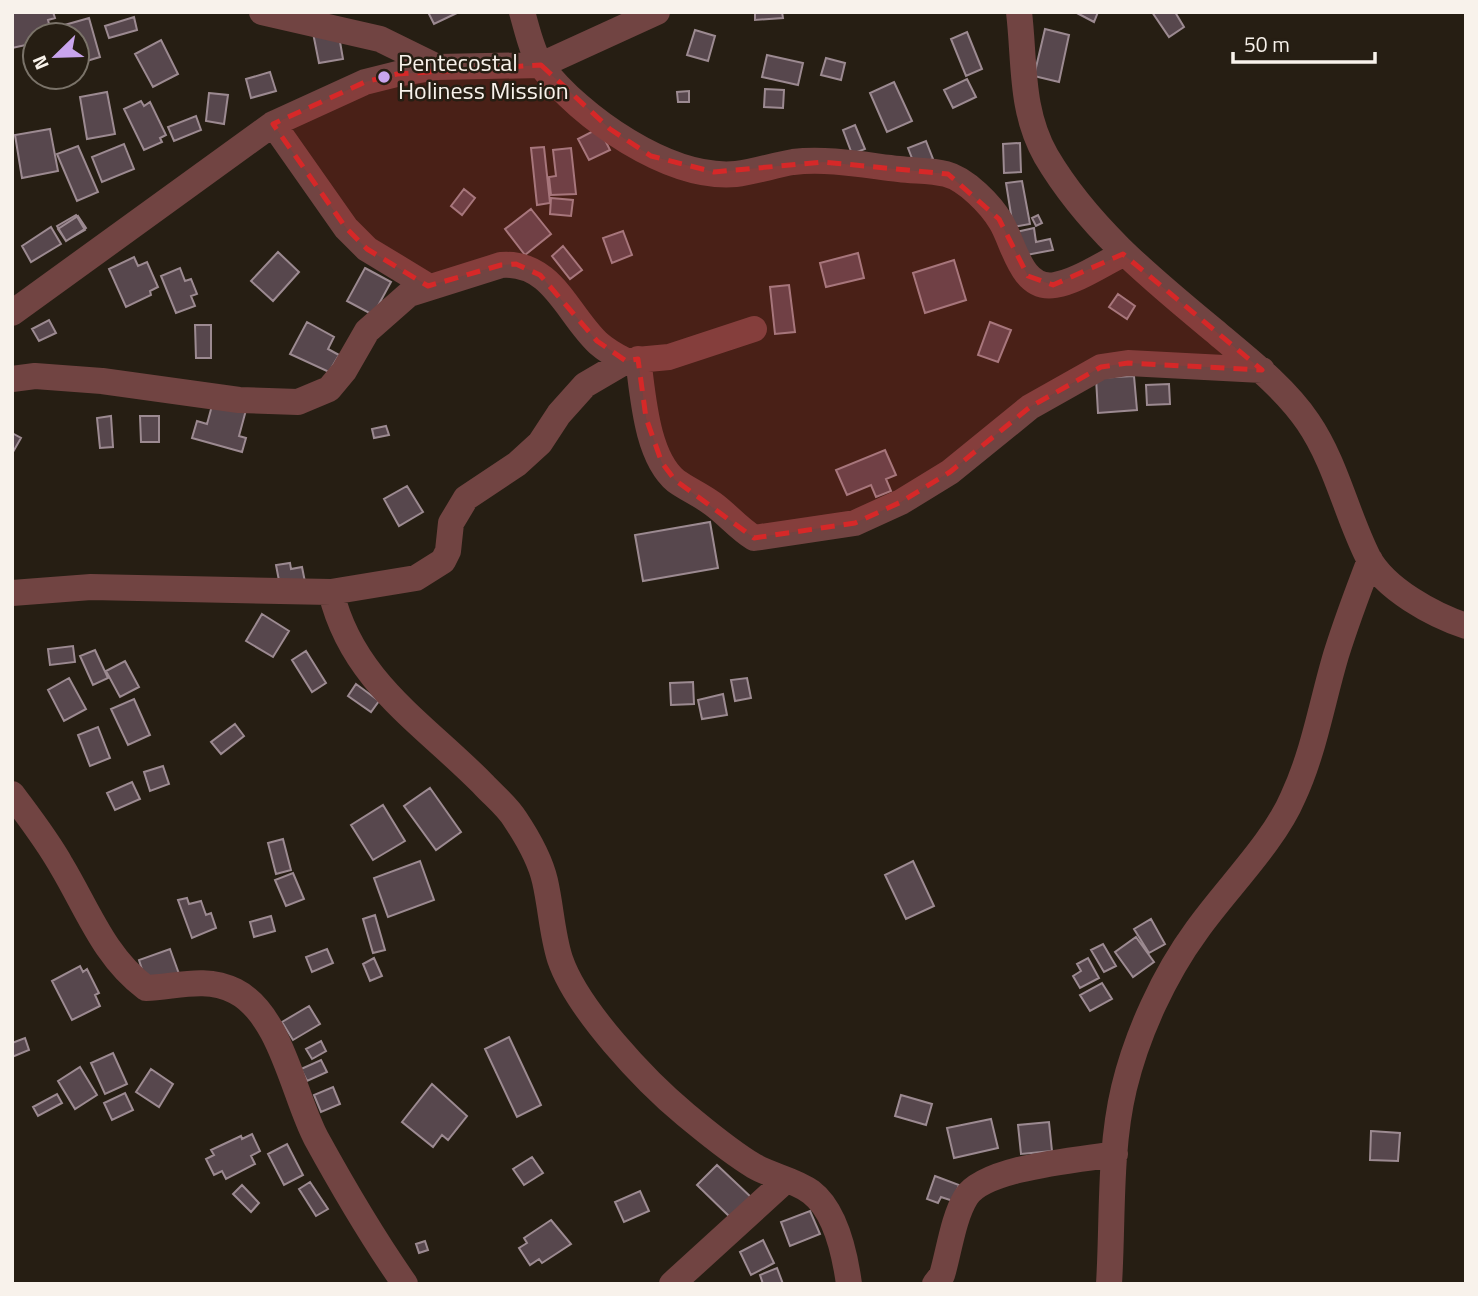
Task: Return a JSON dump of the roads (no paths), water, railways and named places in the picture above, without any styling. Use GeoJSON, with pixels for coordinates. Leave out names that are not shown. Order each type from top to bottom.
{"type":"FeatureCollection","features":[{"type":"Feature","properties":{"kind":"street"},"geometry":{"type":"LineString","coordinates":[[262,12],[380,39],[436,67]]}},
{"type":"Feature","properties":{"kind":"street"},"geometry":{"type":"LineString","coordinates":[[522,12],[541,65],[573,98],[610,129],[651,156],[681,165],[736,174],[795,162],[823,162],[948,174],[989,206],[1008,234],[1023,269],[1041,284],[1053,285],[1070,280],[1123,254]]}},
{"type":"Feature","properties":{"kind":"street"},"geometry":{"type":"LineString","coordinates":[[12,313],[273,124],[365,82],[436,67],[486,69],[541,65],[657,12]]}},
{"type":"Feature","properties":{"kind":"street"},"geometry":{"type":"LineString","coordinates":[[1019,12],[1024,92],[1029,120],[1038,141],[1088,216],[1123,254],[1262,370],[1308,421],[1328,456],[1370,560],[1397,590],[1424,608],[1466,626]]}},
{"type":"Feature","properties":{"kind":"street"},"geometry":{"type":"LineString","coordinates":[[273,124],[346,228],[367,249],[428,286]]}},
{"type":"Feature","properties":{"kind":"street"},"geometry":{"type":"LineString","coordinates":[[12,379],[35,376],[102,381],[239,400],[298,402],[329,389],[367,331],[409,294],[428,286],[448,284],[501,265],[516,264],[540,275],[556,288],[597,341],[632,360],[646,418],[662,463],[676,480],[702,495],[738,528],[754,538],[855,523],[901,502],[950,472],[1030,407],[1101,368],[1128,363],[1262,370]]}},
{"type":"Feature","properties":{"kind":"street"},"geometry":{"type":"LineString","coordinates":[[12,593],[90,587],[331,592],[416,578],[443,561],[448,551],[451,523],[466,498],[517,464],[540,443],[559,414],[585,386],[632,360],[669,357],[697,350],[754,329]]}},
{"type":"Feature","properties":{"kind":"street"},"geometry":{"type":"LineString","coordinates":[[1109,1284],[1115,1154],[1123,1089],[1136,1049],[1171,973],[1196,931],[1246,869],[1293,799],[1311,747],[1336,655],[1370,560]]}},
{"type":"Feature","properties":{"kind":"street"},"geometry":{"type":"LineString","coordinates":[[331,592],[344,635],[388,697],[467,769],[514,817],[533,850],[545,879],[560,960],[579,996],[619,1048],[673,1105],[727,1150],[785,1181],[810,1191],[824,1205],[838,1236],[849,1284]]}},
{"type":"Feature","properties":{"kind":"street"},"geometry":{"type":"LineString","coordinates":[[12,794],[61,864],[109,951],[129,975],[146,988],[204,982],[235,991],[254,1007],[275,1037],[314,1134],[365,1227],[405,1284]]}},
{"type":"Feature","properties":{"kind":"street"},"geometry":{"type":"LineString","coordinates":[[935,1284],[942,1275],[964,1199],[974,1186],[988,1179],[1041,1166],[1115,1154]]}},
{"type":"Feature","properties":{"kind":"street"},"geometry":{"type":"LineString","coordinates":[[672,1284],[785,1181]]}},
{"type":"Feature","properties":{"kind":"place","name":"Pentecostal Holiness Mission"},"geometry":{"type":"Point","coordinates":[384,77]}}]}
